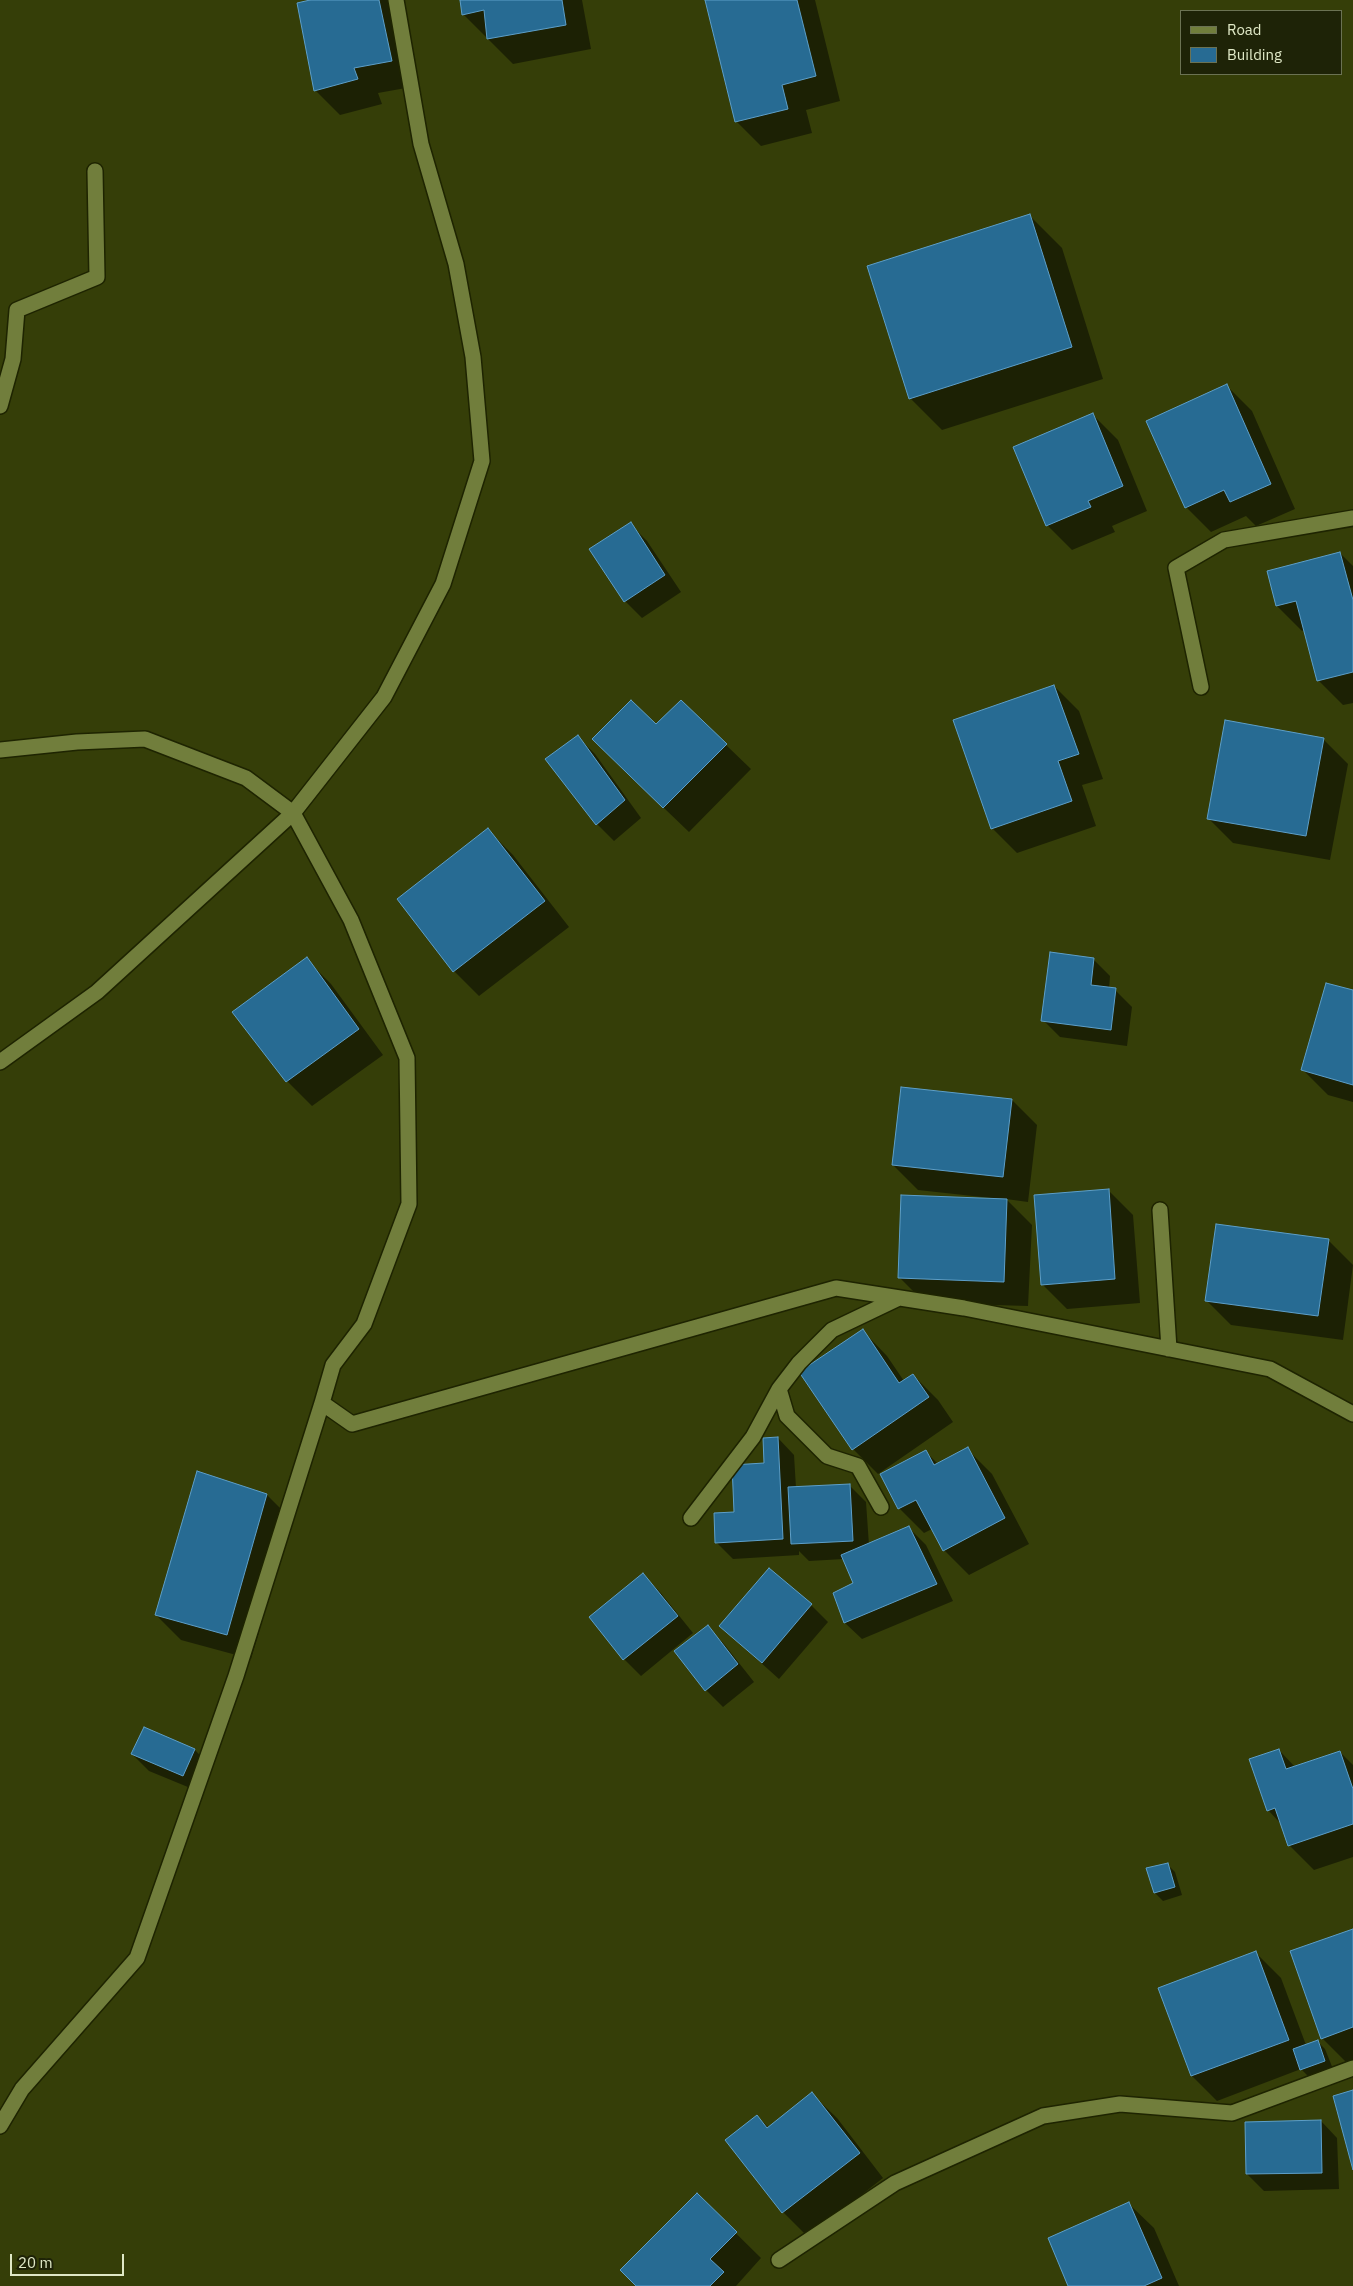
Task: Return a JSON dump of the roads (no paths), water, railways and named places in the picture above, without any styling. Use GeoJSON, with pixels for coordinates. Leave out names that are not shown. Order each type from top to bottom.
{"type":"FeatureCollection","features":[{"type":"Feature","properties":{"kind":"street"},"geometry":{"type":"LineString","coordinates":[[0,1062],[97,992],[293,812],[384,696],[443,584],[482,461],[473,357],[456,264],[421,144],[396,0]]}},
{"type":"Feature","properties":{"kind":"street"},"geometry":{"type":"LineString","coordinates":[[0,406],[14,358],[17,310],[97,277],[95,171]]}},
{"type":"Feature","properties":{"kind":"street"},"geometry":{"type":"LineString","coordinates":[[1201,687],[1176,568],[1224,540],[1353,518]]}},
{"type":"Feature","properties":{"kind":"street"},"geometry":{"type":"LineString","coordinates":[[0,750],[77,742],[145,740],[246,778],[293,812],[351,920],[407,1058],[409,1204],[364,1324],[333,1365],[236,1676],[137,1958],[22,2089],[0,2126]]}},
{"type":"Feature","properties":{"kind":"street"},"geometry":{"type":"LineString","coordinates":[[1160,1210],[1169,1349]]}},
{"type":"Feature","properties":{"kind":"street"},"geometry":{"type":"LineString","coordinates":[[322,1403],[352,1424],[836,1288],[964,1308],[1270,1369],[1353,1414]]}},
{"type":"Feature","properties":{"kind":"street"},"geometry":{"type":"LineString","coordinates":[[691,1518],[753,1438],[779,1389],[799,1363],[832,1330],[899,1298]]}},
{"type":"Feature","properties":{"kind":"street"},"geometry":{"type":"LineString","coordinates":[[779,1389],[787,1416],[827,1456],[858,1466],[882,1507]]}},
{"type":"Feature","properties":{"kind":"street"},"geometry":{"type":"LineString","coordinates":[[779,2260],[895,2184],[1042,2116],[1120,2104],[1232,2113],[1353,2068]]}}]}
